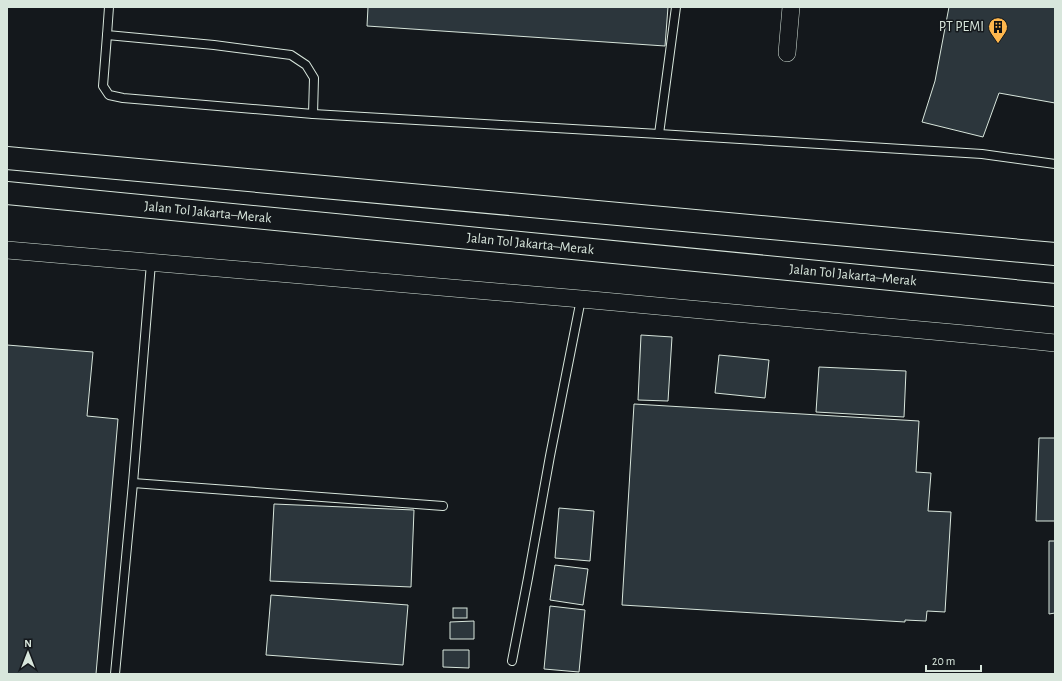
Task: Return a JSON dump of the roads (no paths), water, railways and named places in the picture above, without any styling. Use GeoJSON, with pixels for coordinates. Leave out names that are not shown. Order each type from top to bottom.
{"type":"FeatureCollection","features":[{"type":"Feature","properties":{"kind":"highway"},"geometry":{"type":"LineString","coordinates":[[7,158],[1055,254]]}},
{"type":"Feature","properties":{"kind":"highway","name":"Jalan Tol Jakarta–Merak"},"geometry":{"type":"LineString","coordinates":[[7,193],[1055,295]]}},
{"type":"Feature","properties":{"kind":"street"},"geometry":{"type":"LineString","coordinates":[[787,53],[791,7]]}},
{"type":"Feature","properties":{"kind":"street"},"geometry":{"type":"LineString","coordinates":[[7,250],[581,299],[1055,343]]}},
{"type":"Feature","properties":{"kind":"lane"},"geometry":{"type":"LineString","coordinates":[[109,7],[103,86],[109,95],[123,98],[313,114],[982,154],[1055,164]]}},
{"type":"Feature","properties":{"kind":"lane"},"geometry":{"type":"LineString","coordinates":[[659,134],[676,7]]}},
{"type":"Feature","properties":{"kind":"lane"},"geometry":{"type":"LineString","coordinates":[[107,35],[214,45],[291,55],[306,65],[314,78],[313,114]]}},
{"type":"Feature","properties":{"kind":"lane"},"geometry":{"type":"LineString","coordinates":[[115,674],[133,483],[151,263]]}},
{"type":"Feature","properties":{"kind":"lane"},"geometry":{"type":"LineString","coordinates":[[512,661],[581,299]]}},
{"type":"Feature","properties":{"kind":"lane"},"geometry":{"type":"LineString","coordinates":[[133,483],[443,506]]}},
{"type":"Feature","properties":{"kind":"place","name":"PT PEMI"},"geometry":{"type":"Point","coordinates":[998,44]}}]}
